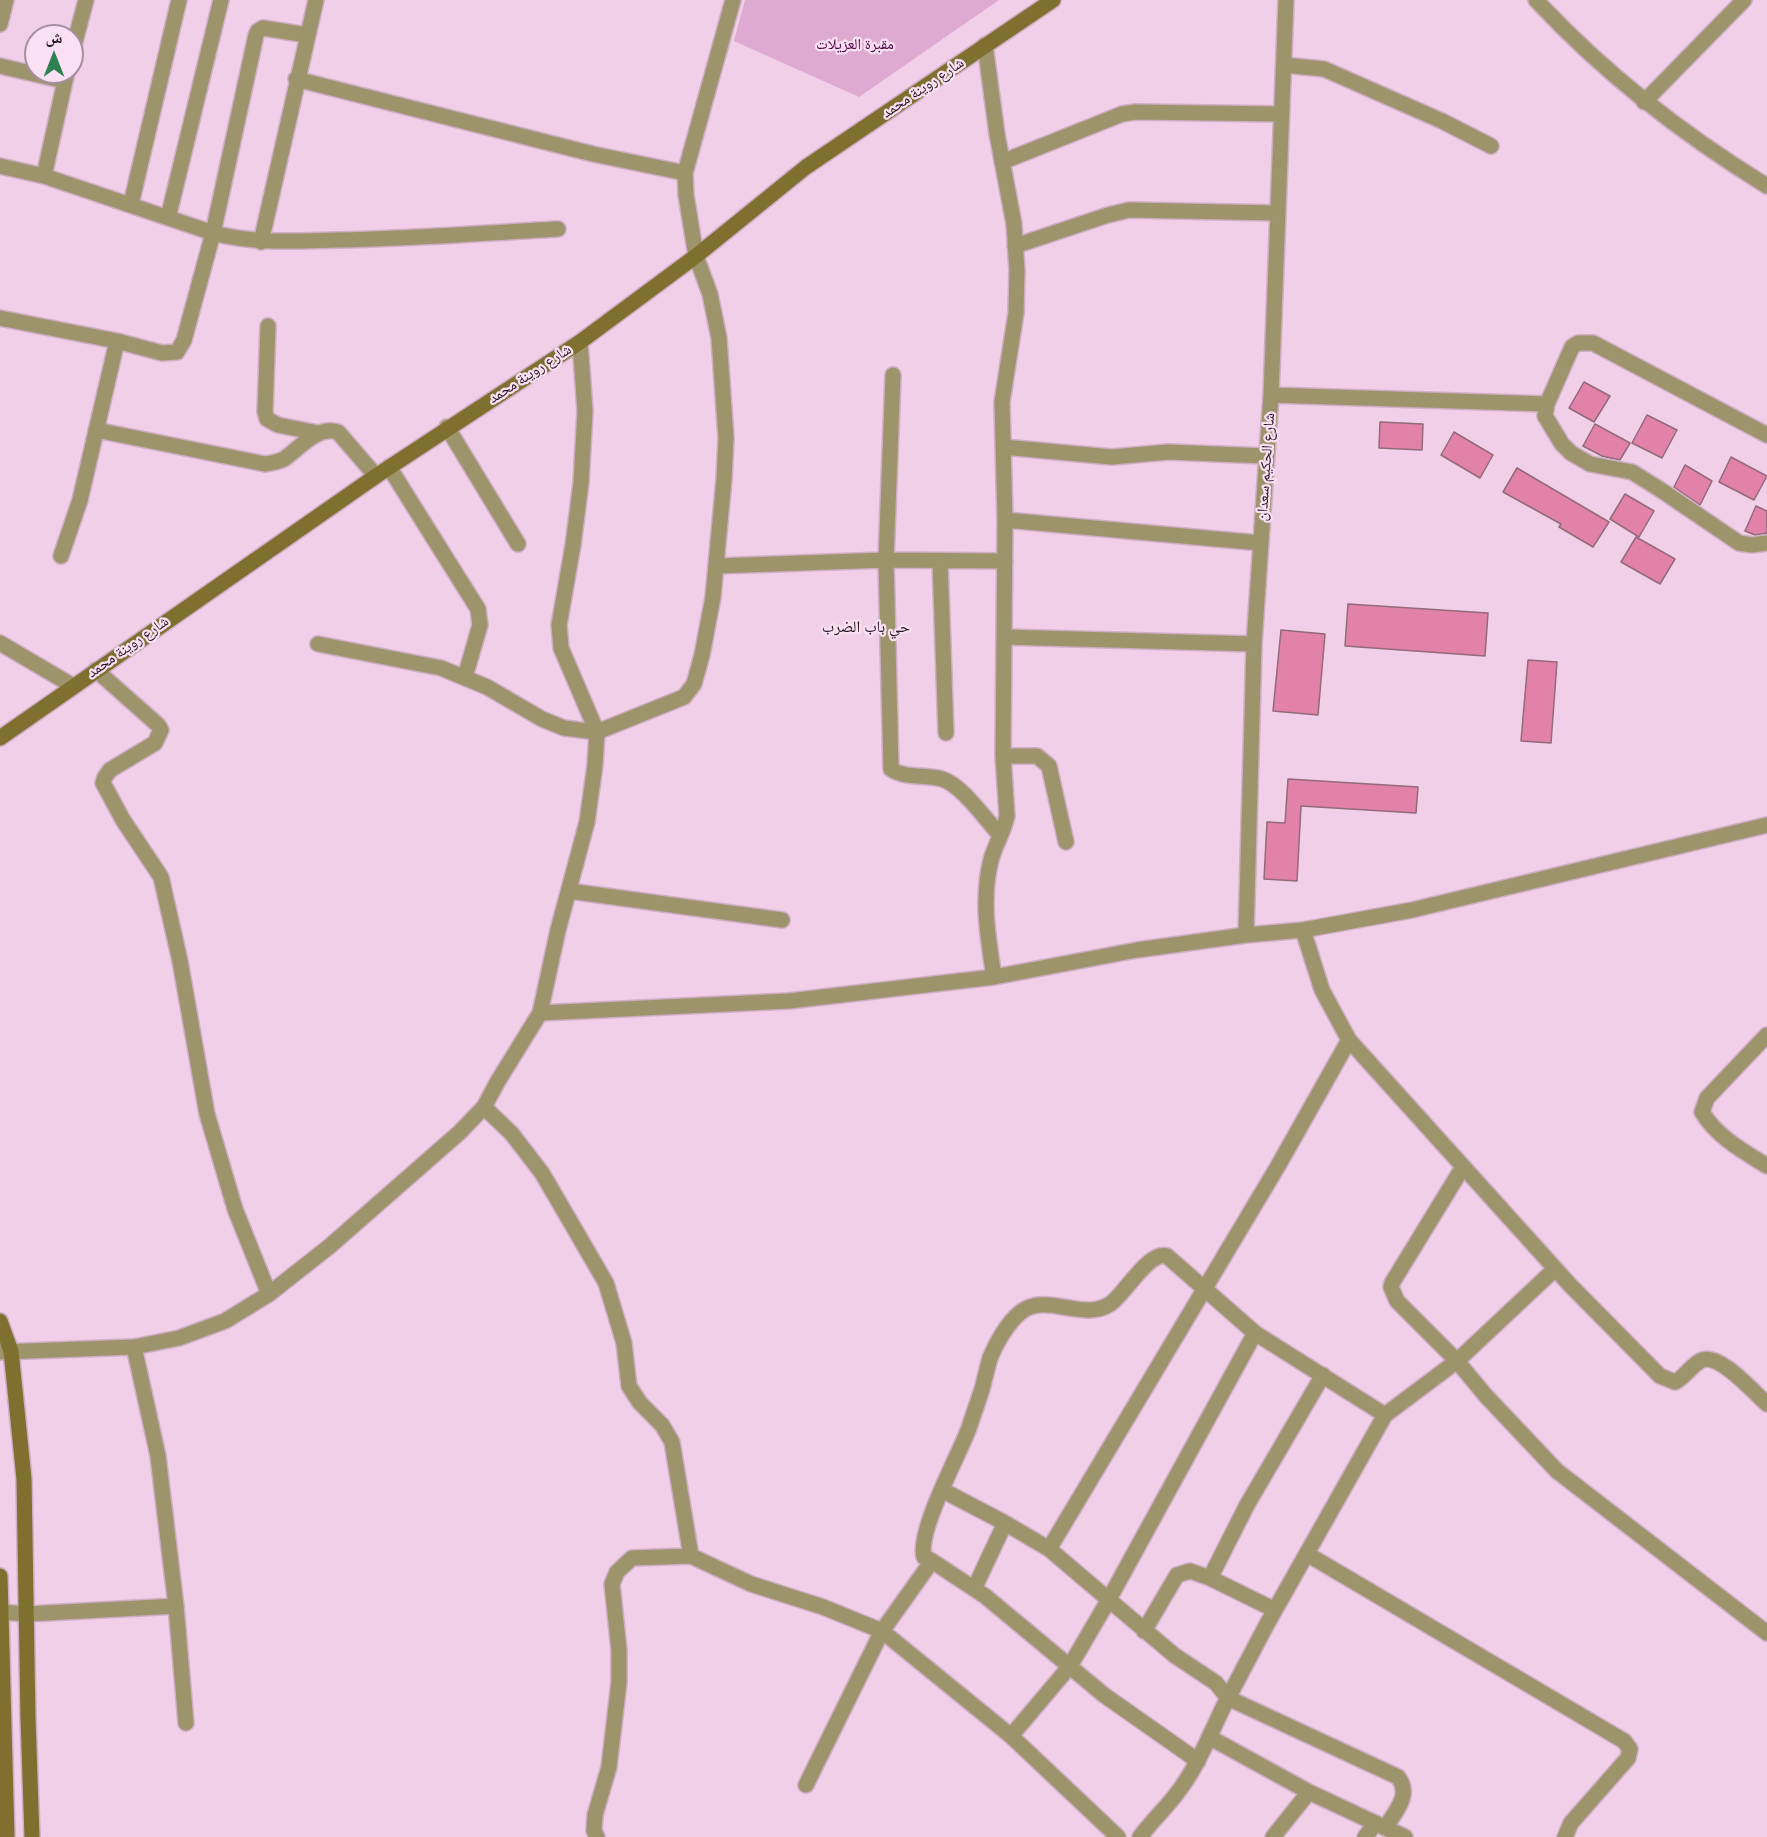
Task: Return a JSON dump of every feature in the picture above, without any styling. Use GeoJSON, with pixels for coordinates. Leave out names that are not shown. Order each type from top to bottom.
{"type":"FeatureCollection","features":[{"type":"Feature","properties":{"kind":"main road","name":"شارع روينة محمد"},"geometry":{"type":"LineString","coordinates":[[0,738],[447,427],[580,342],[696,256],[806,167],[1053,0]]}},
{"type":"Feature","properties":{"kind":"main road"},"geometry":{"type":"LineString","coordinates":[[0,1321],[24,1479],[32,1837]]}},
{"type":"Feature","properties":{"kind":"main road"},"geometry":{"type":"LineString","coordinates":[[0,1576],[7,1837]]}},
{"type":"Feature","properties":{"kind":"street"},"geometry":{"type":"LineString","coordinates":[[0,24],[6,0]]}},
{"type":"Feature","properties":{"kind":"street"},"geometry":{"type":"LineString","coordinates":[[80,24],[86,0]]}},
{"type":"Feature","properties":{"kind":"street"},"geometry":{"type":"LineString","coordinates":[[131,204],[179,0]]}},
{"type":"Feature","properties":{"kind":"street"},"geometry":{"type":"LineString","coordinates":[[168,218],[221,0]]}},
{"type":"Feature","properties":{"kind":"street"},"geometry":{"type":"LineString","coordinates":[[261,242],[296,79],[316,0]]}},
{"type":"Feature","properties":{"kind":"street"},"geometry":{"type":"LineString","coordinates":[[318,644],[441,668],[465,677],[542,719],[564,728],[597,732],[684,698],[694,684],[702,655],[717,566],[725,448],[723,378],[719,338],[710,294],[696,256],[686,195],[685,173],[733,0]]}},
{"type":"Feature","properties":{"kind":"street","name":"شارع الحكيم سعدان"},"geometry":{"type":"LineString","coordinates":[[1246,935],[1254,644],[1271,395],[1286,0]]}},
{"type":"Feature","properties":{"kind":"street"},"geometry":{"type":"LineString","coordinates":[[1536,0],[1565,31],[1644,102],[1723,159],[1767,186]]}},
{"type":"Feature","properties":{"kind":"street"},"geometry":{"type":"LineString","coordinates":[[1644,102],[1744,0]]}},
{"type":"Feature","properties":{"kind":"street"},"geometry":{"type":"LineString","coordinates":[[0,318],[117,341],[162,353],[177,352],[184,340],[213,233],[254,40],[258,31],[263,28],[307,35]]}},
{"type":"Feature","properties":{"kind":"street"},"geometry":{"type":"LineString","coordinates":[[985,45],[1002,162],[1014,224],[1016,313],[1002,402],[1005,520],[1003,756],[1007,816],[991,862],[986,890],[985,915],[994,977]]}},
{"type":"Feature","properties":{"kind":"street"},"geometry":{"type":"LineString","coordinates":[[1284,65],[1324,69],[1442,121],[1491,146]]}},
{"type":"Feature","properties":{"kind":"street"},"geometry":{"type":"LineString","coordinates":[[0,66],[24,70]]}},
{"type":"Feature","properties":{"kind":"street"},"geometry":{"type":"LineString","coordinates":[[296,79],[593,154],[685,173]]}},
{"type":"Feature","properties":{"kind":"street"},"geometry":{"type":"LineString","coordinates":[[44,176],[64,84]]}},
{"type":"Feature","properties":{"kind":"street"},"geometry":{"type":"LineString","coordinates":[[1002,162],[1122,114],[1135,112],[1281,114]]}},
{"type":"Feature","properties":{"kind":"street"},"geometry":{"type":"LineString","coordinates":[[0,166],[44,176],[213,233],[261,242],[377,239],[558,229]]}},
{"type":"Feature","properties":{"kind":"street"},"geometry":{"type":"LineString","coordinates":[[1015,246],[1129,210],[1277,213]]}},
{"type":"Feature","properties":{"kind":"street"},"geometry":{"type":"LineString","coordinates":[[268,326],[265,412],[267,419],[278,425],[318,433]]}},
{"type":"Feature","properties":{"kind":"street"},"geometry":{"type":"LineString","coordinates":[[61,556],[80,500],[117,341]]}},
{"type":"Feature","properties":{"kind":"street"},"geometry":{"type":"LineString","coordinates":[[5,1352],[134,1347],[179,1338],[225,1321],[268,1294],[330,1246],[460,1132],[484,1107],[540,1013],[587,822],[597,732],[561,648],[559,625],[573,545],[582,473],[585,411],[580,342]]}},
{"type":"Feature","properties":{"kind":"street"},"geometry":{"type":"LineString","coordinates":[[1767,435],[1593,343],[1578,343],[1572,347],[1547,404],[1545,416],[1562,444],[1571,453],[1590,464],[1632,472],[1739,543],[1752,545],[1767,543]]}},
{"type":"Feature","properties":{"kind":"street"},"geometry":{"type":"LineString","coordinates":[[893,375],[886,560],[891,769],[903,775],[929,777],[949,782],[1000,835]]}},
{"type":"Feature","properties":{"kind":"street"},"geometry":{"type":"LineString","coordinates":[[1271,395],[1547,404]]}},
{"type":"Feature","properties":{"kind":"street"},"geometry":{"type":"LineString","coordinates":[[447,427],[518,544]]}},
{"type":"Feature","properties":{"kind":"street"},"geometry":{"type":"LineString","coordinates":[[96,430],[265,464],[283,459],[318,433],[327,430],[338,432],[376,476]]}},
{"type":"Feature","properties":{"kind":"street"},"geometry":{"type":"LineString","coordinates":[[1003,447],[1112,457],[1168,452],[1266,456]]}},
{"type":"Feature","properties":{"kind":"street"},"geometry":{"type":"LineString","coordinates":[[389,467],[478,609],[480,625],[465,677]]}},
{"type":"Feature","properties":{"kind":"street"},"geometry":{"type":"LineString","coordinates":[[1005,520],[1261,543]]}},
{"type":"Feature","properties":{"kind":"street"},"geometry":{"type":"LineString","coordinates":[[717,566],[886,560],[1005,561]]}},
{"type":"Feature","properties":{"kind":"street"},"geometry":{"type":"LineString","coordinates":[[940,561],[946,733]]}},
{"type":"Feature","properties":{"kind":"street"},"geometry":{"type":"LineString","coordinates":[[1004,637],[1254,644]]}},
{"type":"Feature","properties":{"kind":"street"},"geometry":{"type":"LineString","coordinates":[[0,643],[73,686]]}},
{"type":"Feature","properties":{"kind":"street"},"geometry":{"type":"LineString","coordinates":[[96,670],[161,730],[155,743],[110,770],[103,783],[123,820],[161,877],[180,961],[207,1114],[235,1209],[268,1294]]}},
{"type":"Feature","properties":{"kind":"street"},"geometry":{"type":"LineString","coordinates":[[1003,756],[1037,756],[1049,765],[1066,842]]}},
{"type":"Feature","properties":{"kind":"street"},"geometry":{"type":"LineString","coordinates":[[540,1013],[789,1001],[994,977],[1137,950],[1246,935],[1303,930],[1412,910],[1767,825]]}},
{"type":"Feature","properties":{"kind":"street"},"geometry":{"type":"LineString","coordinates":[[569,891],[782,920]]}},
{"type":"Feature","properties":{"kind":"street"},"geometry":{"type":"LineString","coordinates":[[1303,930],[1322,990],[1349,1040],[1555,1269],[1660,1376],[1675,1382],[1682,1379],[1700,1361],[1710,1358],[1720,1362],[1767,1404]]}},
{"type":"Feature","properties":{"kind":"street"},"geometry":{"type":"LineString","coordinates":[[1767,1035],[1707,1098],[1702,1112],[1710,1125],[1733,1144],[1767,1166]]}},
{"type":"Feature","properties":{"kind":"street"},"geometry":{"type":"LineString","coordinates":[[1049,1549],[1278,1166],[1349,1040]]}},
{"type":"Feature","properties":{"kind":"street"},"geometry":{"type":"LineString","coordinates":[[484,1107],[512,1134],[542,1173],[606,1283],[624,1343],[629,1386],[640,1403],[662,1425],[672,1442],[691,1556]]}},
{"type":"Feature","properties":{"kind":"street"},"geometry":{"type":"LineString","coordinates":[[1463,1167],[1391,1287],[1397,1301],[1458,1361],[1486,1396],[1557,1471],[1767,1633]]}},
{"type":"Feature","properties":{"kind":"street"},"geometry":{"type":"LineString","coordinates":[[1198,1761],[1104,1695],[974,1589],[924,1557],[929,1526],[968,1430],[990,1358],[1000,1339],[1021,1312],[1030,1307],[1094,1310],[1108,1306],[1122,1294],[1151,1260],[1159,1255],[1167,1256],[1255,1333],[1385,1415]]}},
{"type":"Feature","properties":{"kind":"street"},"geometry":{"type":"LineString","coordinates":[[1140,1837],[1170,1804],[1198,1761],[1228,1698],[1275,1610],[1385,1415],[1458,1361],[1555,1269]]}},
{"type":"Feature","properties":{"kind":"street"},"geometry":{"type":"LineString","coordinates":[[1011,1736],[1070,1666],[1255,1333]]}},
{"type":"Feature","properties":{"kind":"street"},"geometry":{"type":"LineString","coordinates":[[134,1347],[158,1456],[176,1606],[186,1723]]}},
{"type":"Feature","properties":{"kind":"street"},"geometry":{"type":"LineString","coordinates":[[1210,1578],[1247,1505],[1323,1376]]}},
{"type":"Feature","properties":{"kind":"street"},"geometry":{"type":"LineString","coordinates":[[942,1490],[1005,1522],[1049,1549],[1144,1631],[1174,1655],[1216,1683],[1228,1698],[1398,1778],[1404,1787],[1401,1802],[1381,1826],[1365,1837]]}},
{"type":"Feature","properties":{"kind":"street"},"geometry":{"type":"LineString","coordinates":[[974,1589],[1005,1522]]}},
{"type":"Feature","properties":{"kind":"street"},"geometry":{"type":"LineString","coordinates":[[1307,1554],[1624,1741],[1630,1749],[1628,1758],[1571,1823],[1565,1837]]}},
{"type":"Feature","properties":{"kind":"street"},"geometry":{"type":"LineString","coordinates":[[597,1837],[594,1831],[595,1815],[609,1767],[619,1682],[619,1650],[612,1584],[617,1572],[632,1558],[691,1556],[751,1584],[823,1607],[882,1631],[1011,1736],[1118,1837]]}},
{"type":"Feature","properties":{"kind":"street"},"geometry":{"type":"LineString","coordinates":[[806,1785],[882,1631],[932,1561]]}},
{"type":"Feature","properties":{"kind":"street"},"geometry":{"type":"LineString","coordinates":[[1144,1631],[1177,1575],[1190,1571],[1210,1578],[1275,1610]]}},
{"type":"Feature","properties":{"kind":"street"},"geometry":{"type":"LineString","coordinates":[[1,1612],[27,1614],[176,1606]]}},
{"type":"Feature","properties":{"kind":"street"},"geometry":{"type":"LineString","coordinates":[[1209,1737],[1309,1792],[1405,1837]]}},
{"type":"Feature","properties":{"kind":"street"},"geometry":{"type":"LineString","coordinates":[[1273,1837],[1309,1792]]}},
{"type":"Feature","properties":{"kind":"green space","name":"مقبرة العزيلات"},"geometry":{"type":"Polygon","coordinates":[[[745,0],[999,0],[859,97],[734,41],[745,0]]]}},
{"type":"Feature","properties":{"kind":"building"},"geometry":{"type":"Polygon","coordinates":[[[1584,382],[1610,396],[1594,422],[1569,408],[1584,382]]]}},
{"type":"Feature","properties":{"kind":"building"},"geometry":{"type":"Polygon","coordinates":[[[1647,415],[1677,430],[1662,458],[1632,443],[1647,415]]]}},
{"type":"Feature","properties":{"kind":"building"},"geometry":{"type":"Polygon","coordinates":[[[1380,422],[1423,424],[1422,450],[1379,448],[1380,422]]]}},
{"type":"Feature","properties":{"kind":"building"},"geometry":{"type":"Polygon","coordinates":[[[1595,424],[1630,443],[1620,460],[1602,456],[1583,446],[1595,424]]]}},
{"type":"Feature","properties":{"kind":"building"},"geometry":{"type":"Polygon","coordinates":[[[1454,432],[1493,455],[1480,478],[1441,455],[1454,432]]]}},
{"type":"Feature","properties":{"kind":"building"},"geometry":{"type":"Polygon","coordinates":[[[1731,457],[1767,476],[1754,500],[1719,482],[1731,457]]]}},
{"type":"Feature","properties":{"kind":"building"},"geometry":{"type":"Polygon","coordinates":[[[1685,465],[1712,481],[1700,505],[1674,487],[1685,465]]]}},
{"type":"Feature","properties":{"kind":"building"},"geometry":{"type":"Polygon","coordinates":[[[1517,468],[1609,522],[1593,547],[1559,527],[1561,524],[1503,492],[1517,468]]]}},
{"type":"Feature","properties":{"kind":"building"},"geometry":{"type":"Polygon","coordinates":[[[1625,494],[1654,511],[1639,537],[1610,519],[1625,494]]]}},
{"type":"Feature","properties":{"kind":"building"},"geometry":{"type":"Polygon","coordinates":[[[1756,506],[1767,511],[1767,533],[1755,535],[1745,531],[1756,506]]]}},
{"type":"Feature","properties":{"kind":"building"},"geometry":{"type":"Polygon","coordinates":[[[1636,537],[1675,559],[1660,584],[1621,562],[1636,537]]]}},
{"type":"Feature","properties":{"kind":"building"},"geometry":{"type":"Polygon","coordinates":[[[1348,604],[1488,613],[1485,656],[1345,646],[1348,604]]]}},
{"type":"Feature","properties":{"kind":"building"},"geometry":{"type":"Polygon","coordinates":[[[1281,630],[1325,634],[1318,715],[1273,711],[1281,630]]]}},
{"type":"Feature","properties":{"kind":"building"},"geometry":{"type":"Polygon","coordinates":[[[1528,660],[1557,662],[1551,743],[1521,741],[1528,660]]]}},
{"type":"Feature","properties":{"kind":"building"},"geometry":{"type":"Polygon","coordinates":[[[1288,779],[1418,787],[1416,813],[1301,806],[1297,881],[1264,879],[1267,822],[1285,823],[1288,779]]]}},
{"type":"Feature","properties":{"kind":"district","name":"حي باب الضرب"},"geometry":{"type":"Point","coordinates":[866,627]}}]}
